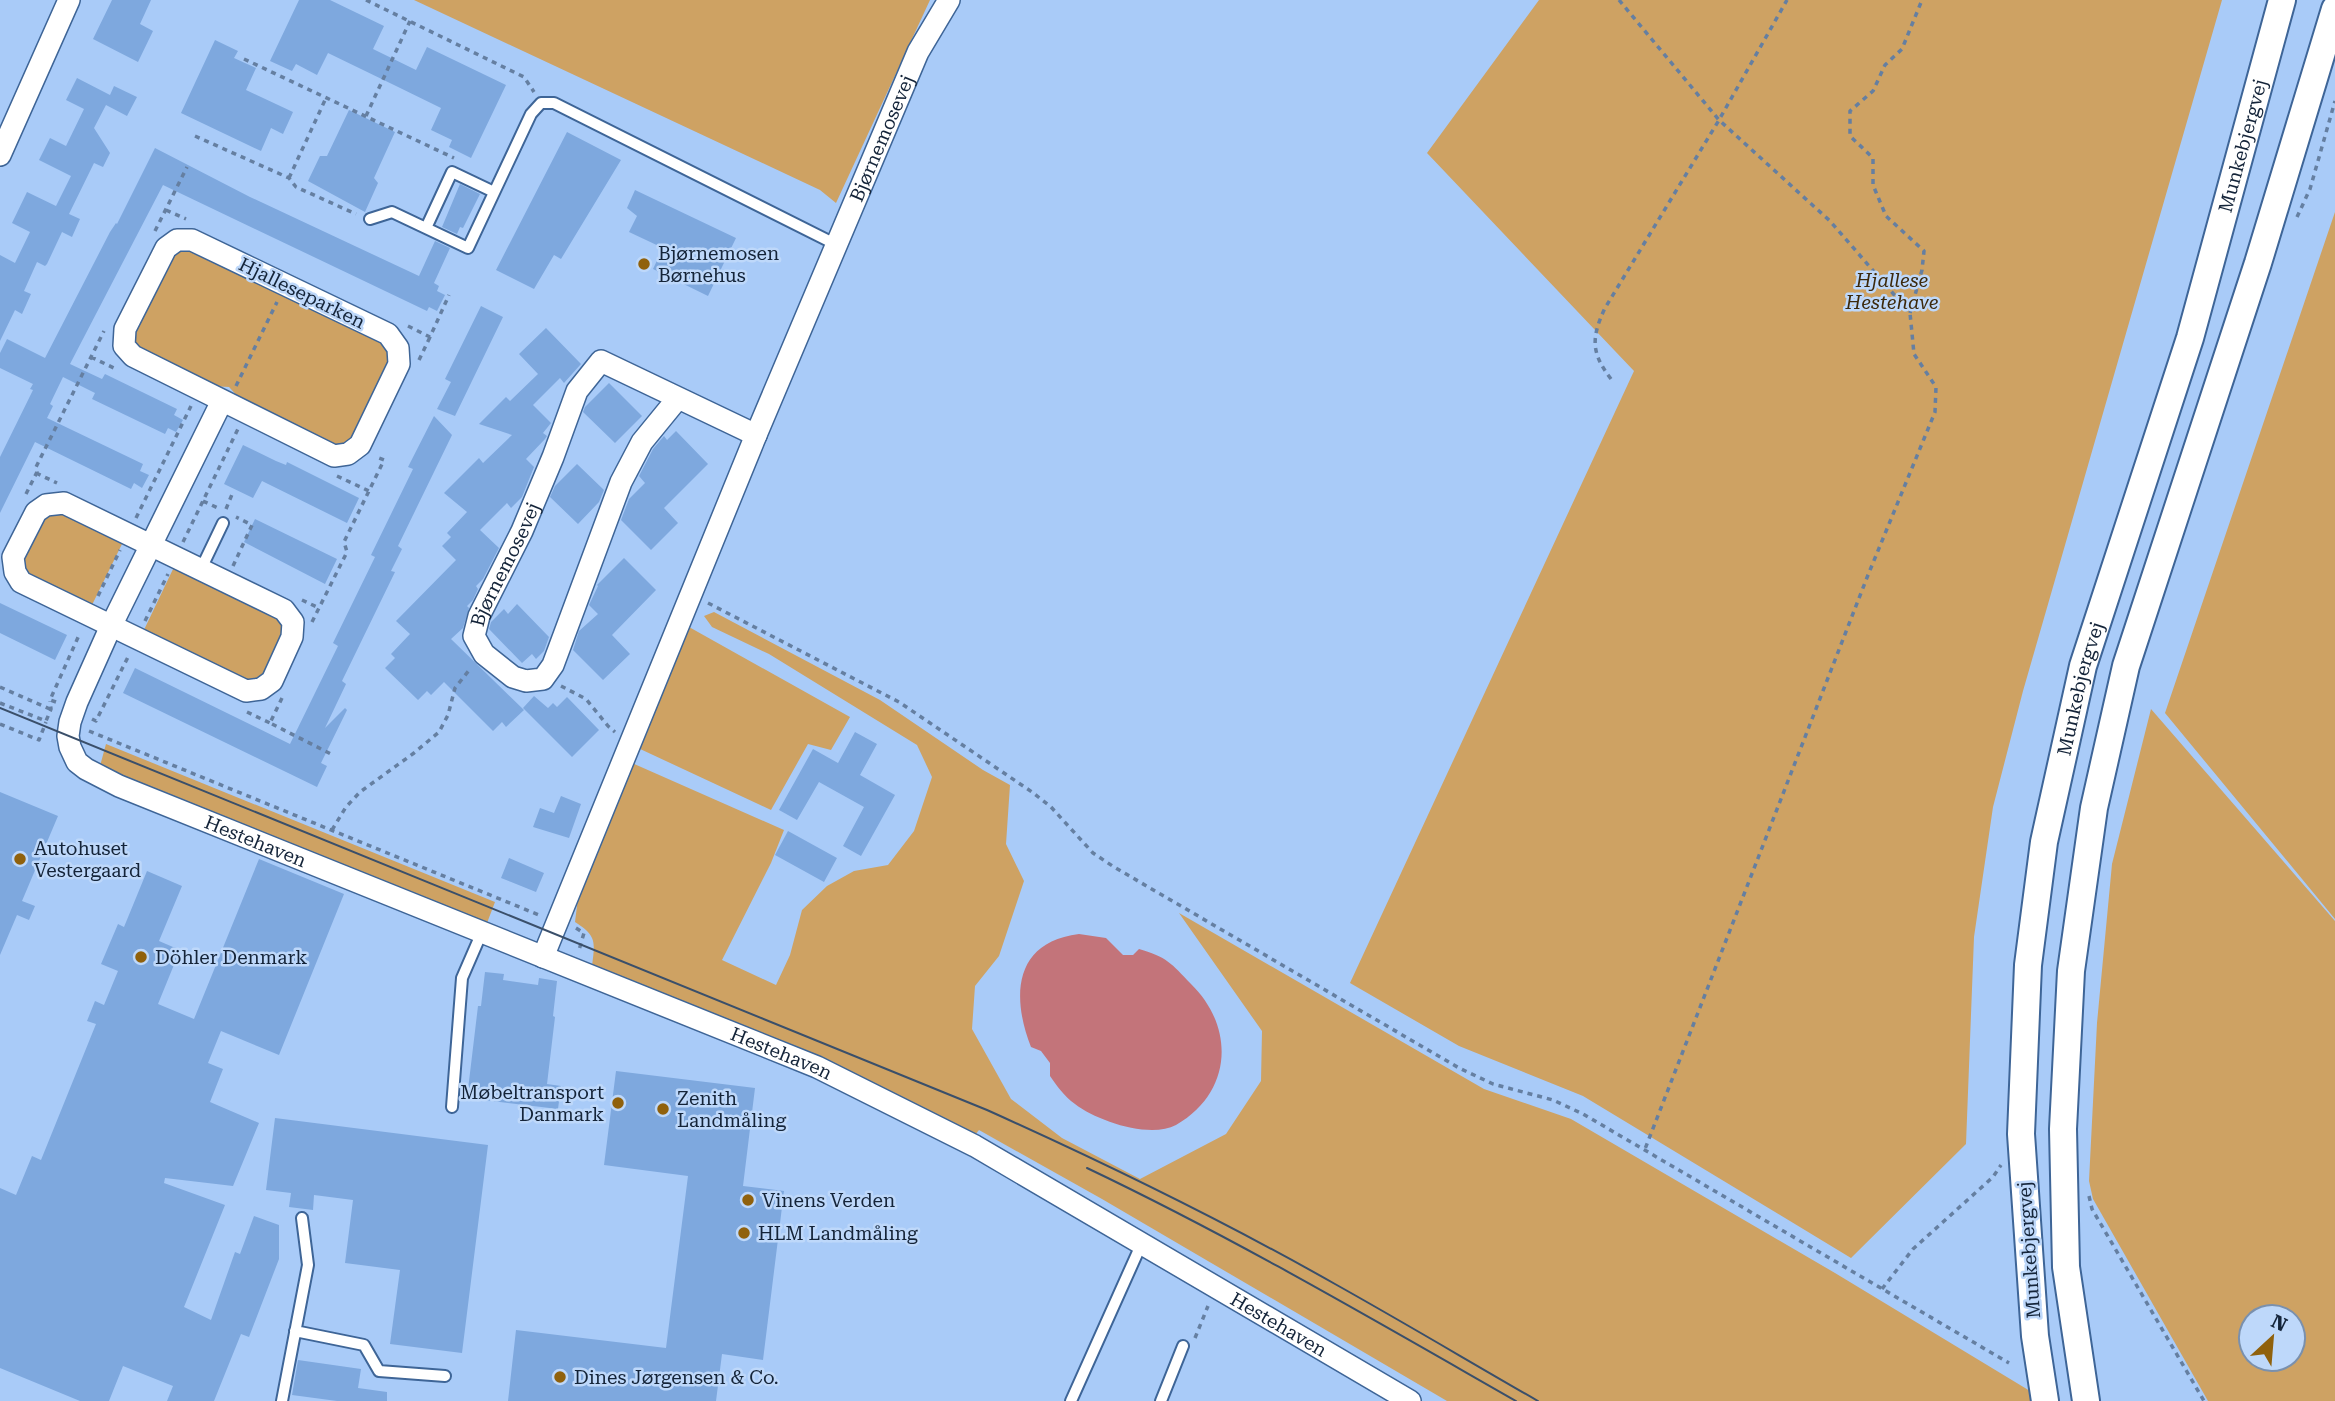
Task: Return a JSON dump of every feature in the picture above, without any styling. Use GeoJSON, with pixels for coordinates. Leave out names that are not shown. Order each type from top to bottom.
{"type":"FeatureCollection","features":[{"type":"Feature","properties":{"kind":"street"},"geometry":{"type":"LineString","coordinates":[[0,155],[69,0]]}},
{"type":"Feature","properties":{"kind":"street","name":"Bjørnemosevej"},"geometry":{"type":"LineString","coordinates":[[543,957],[836,245],[918,52],[948,0]]}},
{"type":"Feature","properties":{"kind":"street","name":"Munkebjergvej"},"geometry":{"type":"LineString","coordinates":[[2045,1401],[2035,1336],[2021,1134],[2028,965],[2044,842],[2083,666],[2190,338],[2281,0]]}},
{"type":"Feature","properties":{"kind":"street","name":"Munkebjergvej"},"geometry":{"type":"LineString","coordinates":[[2086,1401],[2066,1268],[2063,1129],[2071,971],[2094,808],[2126,666],[2258,263],[2335,9]]}},
{"type":"Feature","properties":{"kind":"street","name":"Hjalleseparken"},"geometry":{"type":"LineString","coordinates":[[177,240],[192,240],[388,334],[398,348],[399,364],[356,447],[348,454],[334,456],[225,403],[133,356],[124,346],[125,329],[166,248],[177,240]]}},
{"type":"Feature","properties":{"kind":"street","name":"Bjørnemosevej"},"geometry":{"type":"LineString","coordinates":[[543,679],[526,681],[513,677],[484,654],[474,636],[479,616],[522,531],[577,391],[601,360],[756,435]]}},
{"type":"Feature","properties":{"kind":"street"},"geometry":{"type":"LineString","coordinates":[[543,679],[553,665],[621,482],[642,442],[678,398]]}},
{"type":"Feature","properties":{"kind":"street"},"geometry":{"type":"LineString","coordinates":[[72,716],[111,626],[225,403]]}},
{"type":"Feature","properties":{"kind":"street"},"geometry":{"type":"LineString","coordinates":[[64,503],[128,535],[284,610],[293,622],[292,637],[272,681],[261,689],[246,691],[21,582],[15,572],[13,557],[36,512],[46,505],[64,503]]}},
{"type":"Feature","properties":{"kind":"street","name":"Hestehaven"},"geometry":{"type":"LineString","coordinates":[[72,716],[68,736],[72,755],[86,769],[119,786],[817,1067],[975,1146],[1408,1400]]}},
{"type":"Feature","properties":{"kind":"lane"},"geometry":{"type":"LineString","coordinates":[[370,219],[392,212],[468,248],[531,114],[541,103],[554,103],[836,245]]}},
{"type":"Feature","properties":{"kind":"lane"},"geometry":{"type":"LineString","coordinates":[[426,228],[452,172],[494,192]]}},
{"type":"Feature","properties":{"kind":"lane"},"geometry":{"type":"LineString","coordinates":[[200,571],[223,523]]}},
{"type":"Feature","properties":{"kind":"lane"},"geometry":{"type":"LineString","coordinates":[[452,1107],[462,978],[482,932]]}},
{"type":"Feature","properties":{"kind":"lane"},"geometry":{"type":"LineString","coordinates":[[282,1401],[308,1265],[302,1218]]}},
{"type":"Feature","properties":{"kind":"lane"},"geometry":{"type":"LineString","coordinates":[[1071,1401],[1141,1245]]}},
{"type":"Feature","properties":{"kind":"lane"},"geometry":{"type":"LineString","coordinates":[[295,1331],[364,1345],[379,1371],[445,1376]]}},
{"type":"Feature","properties":{"kind":"lane"},"geometry":{"type":"LineString","coordinates":[[1161,1401],[1183,1346]]}},
{"type":"Feature","properties":{"kind":"path"},"geometry":{"type":"LineString","coordinates":[[366,0],[524,77],[541,103]]}},
{"type":"Feature","properties":{"kind":"path"},"geometry":{"type":"LineString","coordinates":[[1619,0],[1719,120],[1830,221],[1910,313]]}},
{"type":"Feature","properties":{"kind":"path"},"geometry":{"type":"LineString","coordinates":[[1611,379],[1598,362],[1596,327],[1787,0]]}},
{"type":"Feature","properties":{"kind":"path"},"geometry":{"type":"LineString","coordinates":[[1645,1149],[1868,575],[1935,412],[1936,387],[1914,354],[1910,313],[1922,270],[1924,251],[1886,216],[1873,186],[1873,159],[1850,136],[1850,111],[1873,91],[1885,65],[1902,49],[1922,0]]}},
{"type":"Feature","properties":{"kind":"path"},"geometry":{"type":"LineString","coordinates":[[366,116],[410,21]]}},
{"type":"Feature","properties":{"kind":"path"},"geometry":{"type":"LineString","coordinates":[[244,58],[464,162]]}},
{"type":"Feature","properties":{"kind":"path"},"geometry":{"type":"LineString","coordinates":[[289,178],[326,98]]}},
{"type":"Feature","properties":{"kind":"path"},"geometry":{"type":"LineString","coordinates":[[2294,224],[2309,189],[2335,101]]}},
{"type":"Feature","properties":{"kind":"path"},"geometry":{"type":"LineString","coordinates":[[195,135],[289,178],[296,187],[370,219]]}},
{"type":"Feature","properties":{"kind":"path"},"geometry":{"type":"LineString","coordinates":[[154,233],[187,167]]}},
{"type":"Feature","properties":{"kind":"path"},"geometry":{"type":"LineString","coordinates":[[225,403],[286,285]]}},
{"type":"Feature","properties":{"kind":"path"},"geometry":{"type":"LineString","coordinates":[[23,501],[36,473],[36,467],[107,326]]}},
{"type":"Feature","properties":{"kind":"path"},"geometry":{"type":"LineString","coordinates":[[91,357],[124,373]]}},
{"type":"Feature","properties":{"kind":"path"},"geometry":{"type":"LineString","coordinates":[[0,724],[39,740],[51,709],[50,700],[191,406],[180,400]]}},
{"type":"Feature","properties":{"kind":"path"},"geometry":{"type":"LineString","coordinates":[[307,632],[347,552],[344,542],[384,460],[356,447]]}},
{"type":"Feature","properties":{"kind":"path"},"geometry":{"type":"LineString","coordinates":[[36,473],[61,484]]}},
{"type":"Feature","properties":{"kind":"path"},"geometry":{"type":"LineString","coordinates":[[233,568],[251,524]]}},
{"type":"Feature","properties":{"kind":"path"},"geometry":{"type":"LineString","coordinates":[[691,594],[899,702],[1032,792],[1051,807],[1093,853],[1146,887],[1438,1057],[1493,1084],[1567,1106],[1645,1149],[2009,1363]]}},
{"type":"Feature","properties":{"kind":"path"},"geometry":{"type":"LineString","coordinates":[[50,700],[72,716],[96,721],[130,654]]}},
{"type":"Feature","properties":{"kind":"path"},"geometry":{"type":"LineString","coordinates":[[332,831],[346,807],[360,792],[439,732],[448,715],[459,681],[484,654]]}},
{"type":"Feature","properties":{"kind":"path"},"geometry":{"type":"LineString","coordinates":[[543,679],[573,690],[586,699],[608,726],[630,742]]}},
{"type":"Feature","properties":{"kind":"path"},"geometry":{"type":"LineString","coordinates":[[0,687],[332,831],[584,933],[571,968]]}},
{"type":"Feature","properties":{"kind":"path"},"geometry":{"type":"LineString","coordinates":[[270,723],[283,698]]}},
{"type":"Feature","properties":{"kind":"path"},"geometry":{"type":"LineString","coordinates":[[0,703],[46,722]]}},
{"type":"Feature","properties":{"kind":"path"},"geometry":{"type":"LineString","coordinates":[[247,712],[331,754]]}},
{"type":"Feature","properties":{"kind":"path"},"geometry":{"type":"LineString","coordinates":[[1882,1289],[1913,1249],[1993,1177],[2001,1164]]}},
{"type":"Feature","properties":{"kind":"path"},"geometry":{"type":"LineString","coordinates":[[2087,1190],[2092,1209],[2204,1401]]}},
{"type":"Feature","properties":{"kind":"green space"},"geometry":{"type":"Polygon","coordinates":[[[414,0],[930,0],[836,203],[820,190],[414,0]]]}},
{"type":"Feature","properties":{"kind":"green space","name":"Hjallese Hestehave"},"geometry":{"type":"Polygon","coordinates":[[[1539,0],[2222,0],[2023,691],[1993,807],[1974,937],[1966,1144],[1851,1258],[1583,1096],[1459,1046],[1350,983],[1634,371],[1427,153],[1539,0]]]}},
{"type":"Feature","properties":{"kind":"green space"},"geometry":{"type":"Polygon","coordinates":[[[2335,212],[2335,919],[2165,713],[2335,212]]]}},
{"type":"Feature","properties":{"kind":"green space"},"geometry":{"type":"Polygon","coordinates":[[[188,247],[385,343],[391,359],[352,440],[334,446],[241,400],[229,387],[212,386],[140,351],[133,341],[135,331],[171,255],[188,247]]]}},
{"type":"Feature","properties":{"kind":"green space"},"geometry":{"type":"Polygon","coordinates":[[[61,511],[123,542],[91,607],[30,577],[23,567],[23,561],[45,516],[61,511]]]}},
{"type":"Feature","properties":{"kind":"green space"},"geometry":{"type":"Polygon","coordinates":[[[174,567],[280,619],[284,634],[263,677],[246,682],[143,632],[174,567]]]}},
{"type":"Feature","properties":{"kind":"green space"},"geometry":{"type":"Polygon","coordinates":[[[714,612],[880,700],[983,770],[1010,785],[1006,844],[1024,881],[999,956],[975,986],[972,1029],[1011,1099],[1062,1138],[1140,1179],[1226,1134],[1261,1081],[1262,1031],[1179,913],[1484,1089],[1571,1119],[1835,1273],[2030,1391],[2032,1401],[1447,1401],[979,1130],[975,1135],[850,1071],[592,966],[593,940],[587,931],[575,922],[578,898],[632,763],[784,830],[771,863],[722,960],[776,985],[790,955],[802,910],[827,886],[854,871],[888,865],[914,831],[932,777],[917,745],[769,654],[712,627],[704,616],[714,612]]]}},
{"type":"Feature","properties":{"kind":"green space"},"geometry":{"type":"Polygon","coordinates":[[[689,627],[850,717],[831,750],[808,744],[771,810],[638,748],[689,627]]]}},
{"type":"Feature","properties":{"kind":"green space"},"geometry":{"type":"Polygon","coordinates":[[[2151,709],[2335,921],[2335,1401],[2208,1401],[2093,1199],[2089,1181],[2097,1023],[2112,864],[2151,709]]]}},
{"type":"Feature","properties":{"kind":"green space"},"geometry":{"type":"Polygon","coordinates":[[[106,744],[495,902],[487,923],[100,766],[106,744]]]}},
{"type":"Feature","properties":{"kind":"shaded area"},"geometry":{"type":"Polygon","coordinates":[[[1079,934],[1106,938],[1123,955],[1133,955],[1139,949],[1162,958],[1191,984],[1205,1001],[1215,1020],[1221,1039],[1217,1077],[1209,1095],[1195,1111],[1176,1125],[1165,1129],[1138,1129],[1096,1116],[1071,1101],[1061,1091],[1050,1076],[1050,1063],[1041,1051],[1031,1047],[1021,1009],[1023,974],[1030,960],[1041,948],[1057,939],[1079,934]]]}},
{"type":"Feature","properties":{"kind":"building"},"geometry":{"type":"Polygon","coordinates":[[[112,0],[151,0],[140,24],[153,31],[138,62],[93,39],[112,0]]]}},
{"type":"Feature","properties":{"kind":"building"},"geometry":{"type":"Polygon","coordinates":[[[299,0],[330,0],[384,26],[373,49],[416,70],[427,47],[506,85],[471,158],[449,147],[452,140],[431,130],[441,108],[328,53],[317,75],[296,64],[292,71],[270,61],[299,0]]]}},
{"type":"Feature","properties":{"kind":"building"},"geometry":{"type":"Polygon","coordinates":[[[215,40],[238,51],[234,58],[256,68],[246,90],[293,112],[283,134],[271,128],[261,151],[181,113],[215,40]]]}},
{"type":"Feature","properties":{"kind":"building"},"geometry":{"type":"Polygon","coordinates":[[[77,78],[110,95],[114,86],[137,97],[127,116],[106,105],[94,128],[110,153],[103,167],[94,163],[69,214],[80,219],[72,237],[62,232],[47,264],[45,266],[37,262],[24,291],[31,294],[22,314],[15,310],[0,341],[0,255],[15,263],[30,232],[12,223],[27,192],[56,206],[71,176],[39,160],[50,138],[66,146],[84,109],[66,100],[77,78]]]}},
{"type":"Feature","properties":{"kind":"building"},"geometry":{"type":"Polygon","coordinates":[[[349,110],[395,132],[374,178],[378,183],[365,212],[308,181],[320,156],[327,156],[349,110]]]}},
{"type":"Feature","properties":{"kind":"building"},"geometry":{"type":"Polygon","coordinates":[[[567,132],[621,160],[561,259],[554,255],[534,289],[496,270],[567,132]]]}},
{"type":"Feature","properties":{"kind":"building"},"geometry":{"type":"Polygon","coordinates":[[[155,148],[250,197],[419,276],[435,241],[450,248],[434,283],[439,286],[437,291],[445,295],[437,311],[429,307],[427,311],[163,185],[70,364],[102,379],[105,374],[177,409],[174,415],[183,420],[176,432],[168,428],[165,434],[92,399],[95,393],[63,377],[50,404],[53,406],[47,418],[143,464],[140,471],[149,475],[142,488],[134,483],[131,489],[35,442],[0,513],[0,457],[33,390],[30,389],[33,384],[0,368],[0,353],[7,339],[45,358],[155,148]]]}},
{"type":"Feature","properties":{"kind":"building"},"geometry":{"type":"Polygon","coordinates":[[[460,184],[480,194],[463,228],[460,227],[457,234],[442,227],[460,184]]]}},
{"type":"Feature","properties":{"kind":"building"},"geometry":{"type":"Polygon","coordinates":[[[635,190],[736,238],[708,296],[653,269],[663,248],[629,232],[637,216],[627,208],[635,190]]]}},
{"type":"Feature","properties":{"kind":"building"},"geometry":{"type":"Polygon","coordinates":[[[481,306],[503,317],[455,416],[437,409],[451,382],[445,379],[481,306]]]}},
{"type":"Feature","properties":{"kind":"building"},"geometry":{"type":"Polygon","coordinates":[[[546,328],[581,364],[564,383],[560,378],[533,405],[551,423],[543,433],[547,436],[526,459],[534,467],[522,497],[511,508],[507,503],[480,530],[499,548],[483,579],[476,586],[478,589],[473,600],[467,606],[469,608],[463,628],[451,639],[524,710],[506,727],[502,722],[493,731],[444,682],[431,695],[427,691],[418,700],[385,668],[395,658],[391,654],[410,634],[396,621],[456,560],[442,546],[451,537],[447,533],[467,512],[444,493],[479,458],[483,463],[512,435],[479,424],[506,397],[510,401],[538,374],[519,354],[546,328]]]}},
{"type":"Feature","properties":{"kind":"building"},"geometry":{"type":"Polygon","coordinates":[[[609,383],[642,416],[615,443],[583,412],[609,383]]]}},
{"type":"Feature","properties":{"kind":"building"},"geometry":{"type":"Polygon","coordinates":[[[434,416],[452,435],[398,546],[402,549],[391,571],[395,572],[342,681],[346,684],[325,728],[345,708],[347,710],[321,763],[327,766],[317,787],[123,693],[135,668],[290,744],[338,646],[333,643],[375,557],[371,555],[413,469],[408,467],[434,416]]]}},
{"type":"Feature","properties":{"kind":"building"},"geometry":{"type":"Polygon","coordinates":[[[676,431],[708,464],[664,508],[678,523],[651,550],[621,520],[629,499],[645,483],[639,476],[653,449],[664,436],[667,440],[676,431]]]}},
{"type":"Feature","properties":{"kind":"building"},"geometry":{"type":"Polygon","coordinates":[[[243,445],[286,465],[287,462],[359,498],[347,523],[262,481],[253,498],[224,484],[243,445]]]}},
{"type":"Feature","properties":{"kind":"building"},"geometry":{"type":"Polygon","coordinates":[[[577,464],[604,490],[599,502],[578,524],[550,497],[555,486],[577,464]]]}},
{"type":"Feature","properties":{"kind":"building"},"geometry":{"type":"Polygon","coordinates":[[[255,519],[337,559],[325,584],[244,542],[255,519]]]}},
{"type":"Feature","properties":{"kind":"building"},"geometry":{"type":"Polygon","coordinates":[[[624,558],[656,590],[612,635],[630,654],[603,680],[573,650],[579,631],[598,614],[589,605],[597,585],[624,558]]]}},
{"type":"Feature","properties":{"kind":"building"},"geometry":{"type":"Polygon","coordinates":[[[0,603],[67,635],[55,660],[0,633],[0,603]]]}},
{"type":"Feature","properties":{"kind":"building"},"geometry":{"type":"Polygon","coordinates":[[[517,604],[549,637],[544,651],[536,659],[532,654],[522,663],[489,629],[491,622],[504,609],[508,614],[517,604]]]}},
{"type":"Feature","properties":{"kind":"building"},"geometry":{"type":"Polygon","coordinates":[[[534,696],[548,708],[553,703],[557,707],[567,697],[599,730],[572,757],[523,708],[534,696]]]}},
{"type":"Feature","properties":{"kind":"building"},"geometry":{"type":"Polygon","coordinates":[[[855,732],[877,744],[860,775],[895,795],[861,856],[843,846],[864,807],[819,782],[797,820],[779,810],[813,749],[838,763],[855,732]]]}},
{"type":"Feature","properties":{"kind":"building","name":"Autohuset Vestergaard"},"geometry":{"type":"Polygon","coordinates":[[[0,792],[58,816],[22,901],[35,906],[29,920],[17,915],[0,955],[0,792]]]}},
{"type":"Feature","properties":{"kind":"building"},"geometry":{"type":"Polygon","coordinates":[[[561,796],[581,804],[569,838],[533,827],[540,808],[554,813],[561,796]]]}},
{"type":"Feature","properties":{"kind":"building"},"geometry":{"type":"Polygon","coordinates":[[[788,831],[837,858],[824,882],[775,855],[788,831]]]}},
{"type":"Feature","properties":{"kind":"building"},"geometry":{"type":"Polygon","coordinates":[[[509,858],[544,873],[536,892],[501,878],[509,858]]]}},
{"type":"Feature","properties":{"kind":"building"},"geometry":{"type":"Polygon","coordinates":[[[259,859],[344,894],[279,1055],[221,1031],[208,1063],[223,1069],[210,1102],[259,1123],[233,1186],[165,1178],[164,1183],[225,1205],[184,1307],[211,1320],[235,1252],[240,1254],[254,1216],[279,1225],[279,1259],[249,1337],[241,1334],[214,1401],[167,1401],[173,1386],[123,1366],[109,1401],[80,1401],[0,1368],[0,1188],[16,1195],[32,1156],[41,1160],[96,1024],[87,1021],[95,1001],[104,1005],[118,971],[101,964],[118,924],[124,927],[147,871],[182,886],[159,941],[180,950],[158,1004],[194,1019],[259,859]]]}},
{"type":"Feature","properties":{"kind":"building"},"geometry":{"type":"Polygon","coordinates":[[[485,972],[504,974],[503,980],[538,985],[539,978],[557,981],[547,1084],[561,1086],[558,1109],[467,1098],[478,1006],[481,1006],[485,972]]]}},
{"type":"Feature","properties":{"kind":"building"},"geometry":{"type":"Polygon","coordinates":[[[616,1071],[755,1088],[743,1186],[784,1191],[763,1360],[722,1354],[716,1401],[508,1401],[516,1330],[666,1348],[688,1176],[604,1165],[616,1071]]]}},
{"type":"Feature","properties":{"kind":"building"},"geometry":{"type":"Polygon","coordinates":[[[275,1118],[488,1145],[462,1353],[390,1344],[400,1270],[345,1263],[353,1200],[314,1195],[313,1210],[289,1207],[291,1193],[266,1190],[275,1118]]]}},
{"type":"Feature","properties":{"kind":"building"},"geometry":{"type":"Polygon","coordinates":[[[298,1360],[361,1369],[358,1388],[387,1392],[387,1401],[337,1401],[292,1395],[298,1360]]]}},
{"type":"Feature","properties":{"kind":"tram line"},"geometry":{"type":"LineString","coordinates":[[0,708],[987,1110],[1119,1171],[1250,1237],[1538,1401]]}},
{"type":"Feature","properties":{"kind":"tram line"},"geometry":{"type":"LineString","coordinates":[[1087,1168],[1250,1251],[1516,1401]]}},
{"type":"Feature","properties":{"kind":"place","name":"Bjørnemosen Børnehus"},"geometry":{"type":"Point","coordinates":[644,264]}},
{"type":"Feature","properties":{"kind":"place","name":"Autohuset Vestergaard"},"geometry":{"type":"Point","coordinates":[20,859]}},
{"type":"Feature","properties":{"kind":"place","name":"Döhler Denmark"},"geometry":{"type":"Point","coordinates":[141,957]}},
{"type":"Feature","properties":{"kind":"place","name":"Møbeltransport Danmark"},"geometry":{"type":"Point","coordinates":[618,1103]}},
{"type":"Feature","properties":{"kind":"place","name":"Zenith Landmåling"},"geometry":{"type":"Point","coordinates":[663,1109]}},
{"type":"Feature","properties":{"kind":"place","name":"Vinens Verden"},"geometry":{"type":"Point","coordinates":[748,1200]}},
{"type":"Feature","properties":{"kind":"place","name":"HLM Landmåling"},"geometry":{"type":"Point","coordinates":[744,1233]}},
{"type":"Feature","properties":{"kind":"place","name":"Dines Jørgensen & Co."},"geometry":{"type":"Point","coordinates":[560,1377]}}]}
